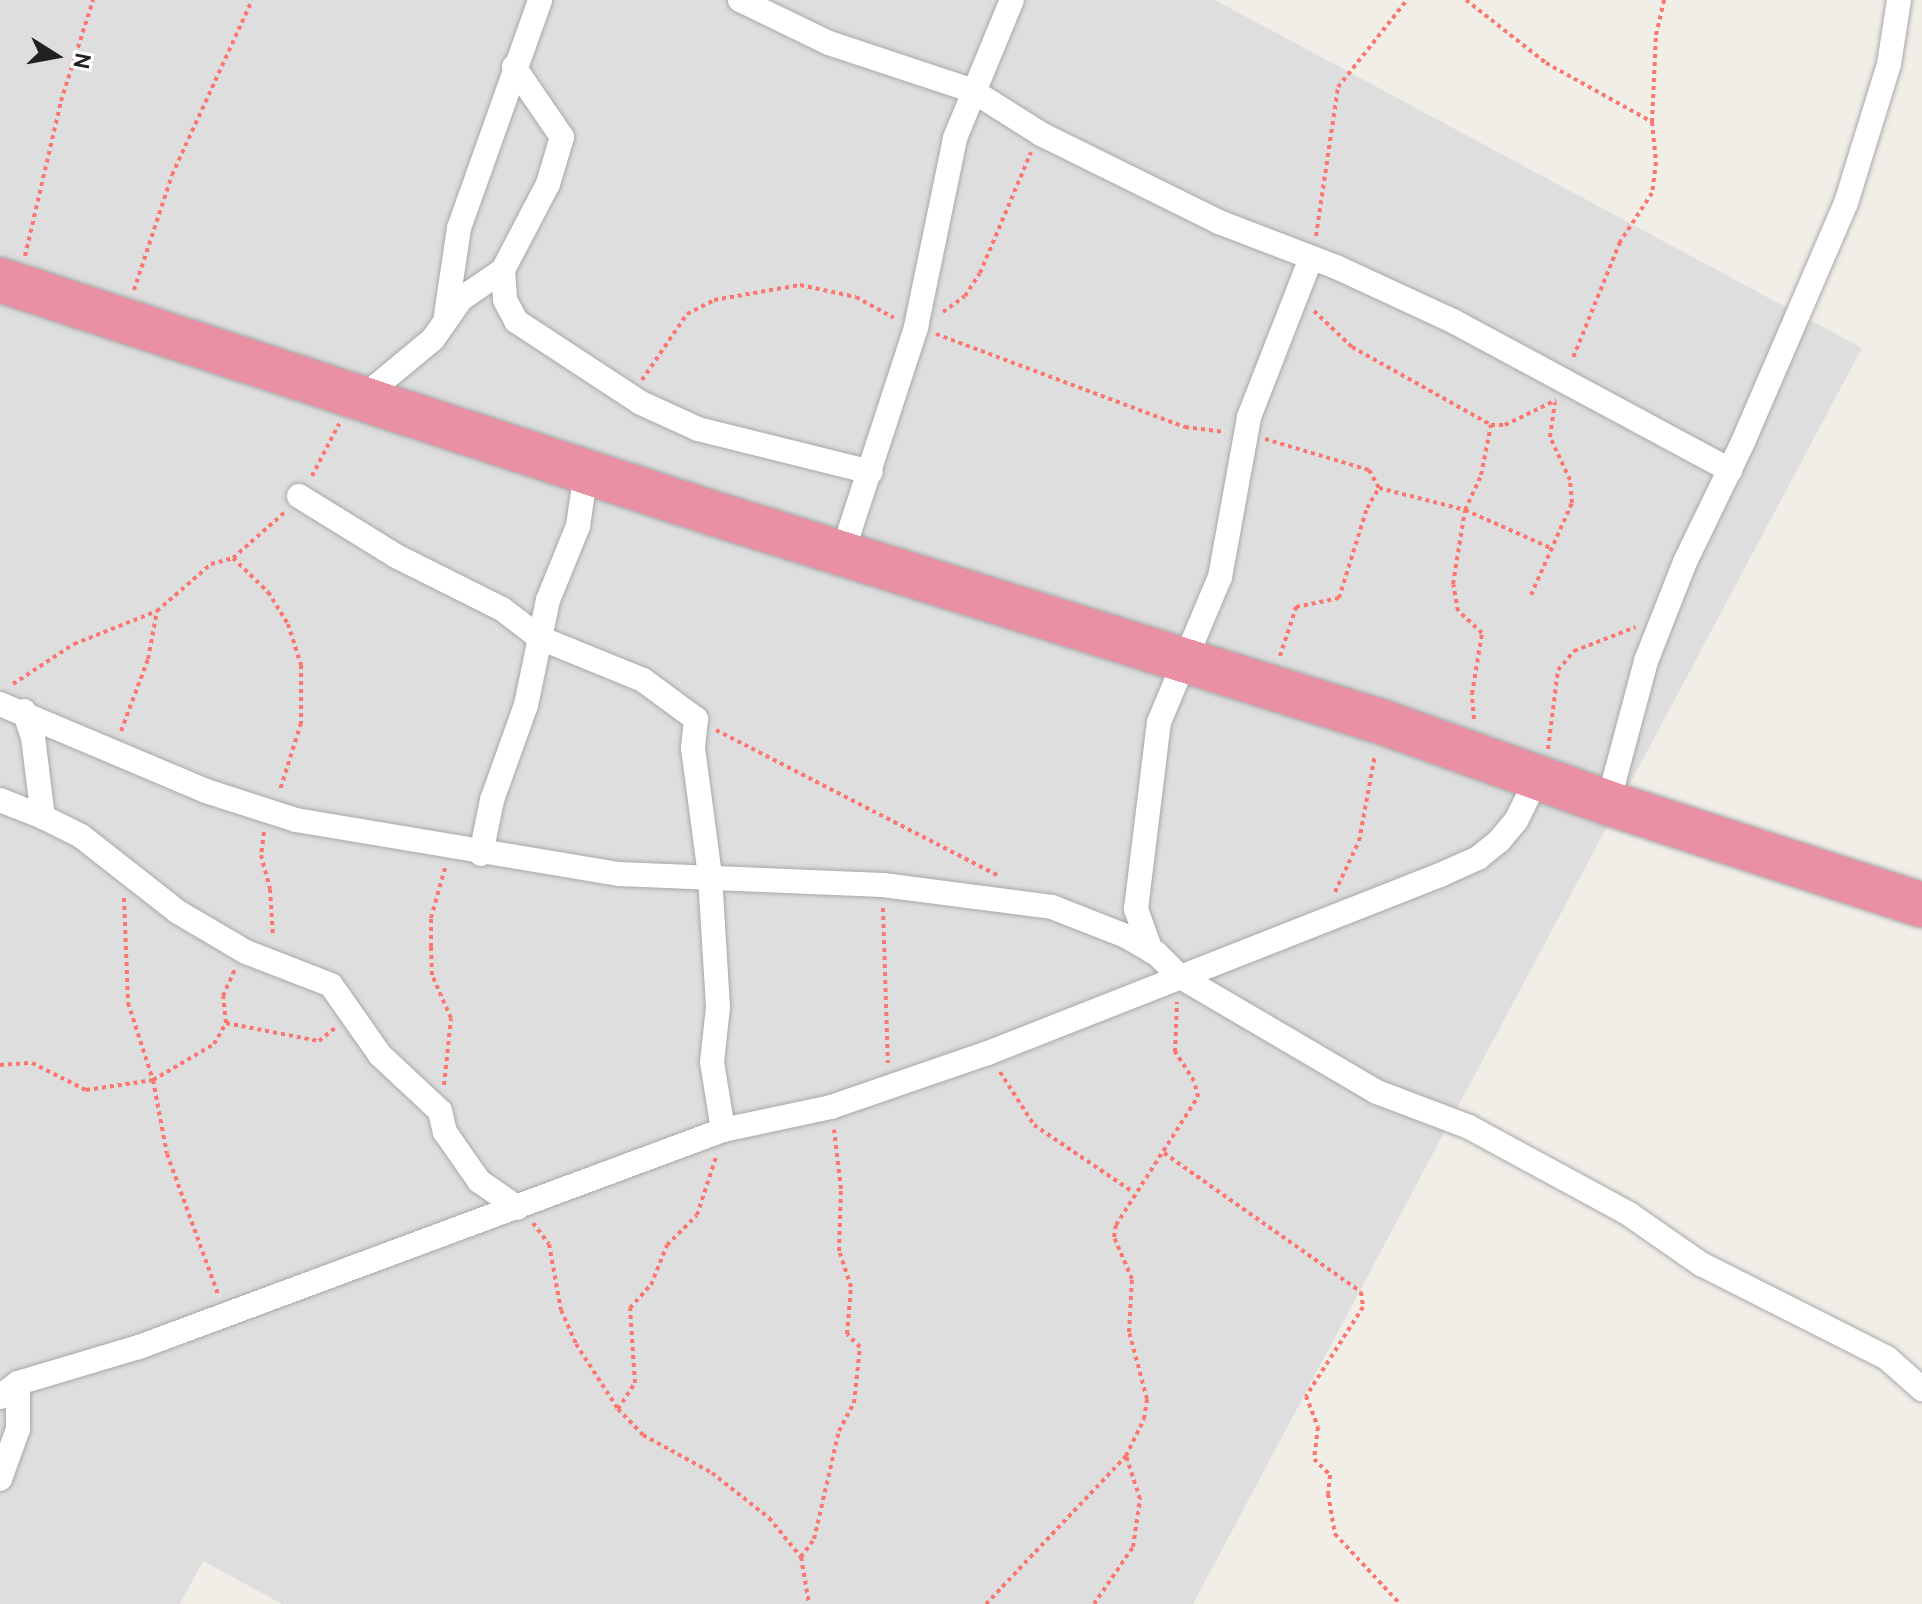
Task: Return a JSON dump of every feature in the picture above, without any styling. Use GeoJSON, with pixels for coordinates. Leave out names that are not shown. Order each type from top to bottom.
{"type":"FeatureCollection","features":[{"type":"Feature","properties":{"kind":"highway"},"geometry":{"type":"LineString","coordinates":[[8,282],[124,323],[842,554],[1485,755],[1608,803],[1922,905]]}},
{"type":"Feature","properties":{"kind":"street"},"geometry":{"type":"LineString","coordinates":[[362,398],[433,339],[446,315],[459,228],[540,0]]}},
{"type":"Feature","properties":{"kind":"street"},"geometry":{"type":"LineString","coordinates":[[740,0],[829,43],[973,91],[1041,134],[1219,222],[1311,258],[1453,321],[1564,389],[1730,470]]}},
{"type":"Feature","properties":{"kind":"street"},"geometry":{"type":"LineString","coordinates":[[842,554],[916,327],[940,197],[973,91],[1012,0]]}},
{"type":"Feature","properties":{"kind":"street"},"geometry":{"type":"LineString","coordinates":[[1608,803],[1646,661],[1685,562],[1730,470],[1846,203],[1889,64],[1899,0]]}},
{"type":"Feature","properties":{"kind":"street"},"geometry":{"type":"LineString","coordinates":[[446,315],[503,270],[548,184],[562,137],[514,67]]}},
{"type":"Feature","properties":{"kind":"street"},"geometry":{"type":"LineString","coordinates":[[1151,951],[1136,909],[1159,722],[1220,577],[1246,436],[1311,258]]}},
{"type":"Feature","properties":{"kind":"street"},"geometry":{"type":"LineString","coordinates":[[503,270],[505,300],[516,321],[629,395],[698,429],[871,472]]}},
{"type":"Feature","properties":{"kind":"street"},"geometry":{"type":"LineString","coordinates":[[481,854],[492,800],[526,705],[540,638],[578,526],[586,472]]}},
{"type":"Feature","properties":{"kind":"street"},"geometry":{"type":"LineString","coordinates":[[299,496],[396,556],[502,609],[540,638],[643,680],[696,719],[693,748],[710,876],[718,1007],[712,1062],[723,1130]]}},
{"type":"Feature","properties":{"kind":"street"},"geometry":{"type":"LineString","coordinates":[[12,700],[113,749],[268,814],[481,854],[619,874],[883,885],[1052,907],[1151,951],[1179,976],[1377,1092],[1469,1127],[1629,1214],[1701,1264],[1887,1358],[1922,1389]]}},
{"type":"Feature","properties":{"kind":"street"},"geometry":{"type":"LineString","coordinates":[[12,700],[33,737],[43,817]]}},
{"type":"Feature","properties":{"kind":"street"},"geometry":{"type":"LineString","coordinates":[[0,1479],[18,1429],[9,1390],[518,1208],[723,1130],[831,1107],[988,1053],[1478,858],[1516,821],[1539,774]]}},
{"type":"Feature","properties":{"kind":"street"},"geometry":{"type":"LineString","coordinates":[[0,800],[81,836],[178,912],[246,952],[331,985],[380,1055],[440,1111],[450,1139],[479,1181],[518,1208]]}},
{"type":"Feature","properties":{"kind":"path"},"geometry":{"type":"LineString","coordinates":[[8,282],[93,0]]}},
{"type":"Feature","properties":{"kind":"path"},"geometry":{"type":"LineString","coordinates":[[124,323],[172,175],[252,0]]}},
{"type":"Feature","properties":{"kind":"path"},"geometry":{"type":"LineString","coordinates":[[1311,258],[1338,87],[1407,0]]}},
{"type":"Feature","properties":{"kind":"path"},"geometry":{"type":"LineString","coordinates":[[1466,0],[1546,63],[1652,122]]}},
{"type":"Feature","properties":{"kind":"path"},"geometry":{"type":"LineString","coordinates":[[1474,0],[1477,8]]}},
{"type":"Feature","properties":{"kind":"path"},"geometry":{"type":"LineString","coordinates":[[1531,595],[1553,549],[1573,493],[1550,437],[1577,338],[1620,242],[1652,193],[1656,162],[1652,122],[1656,35],[1664,0]]}},
{"type":"Feature","properties":{"kind":"path"},"geometry":{"type":"LineString","coordinates":[[916,327],[952,306],[973,284],[990,253],[1012,187],[1041,134]]}},
{"type":"Feature","properties":{"kind":"path"},"geometry":{"type":"LineString","coordinates":[[1301,283],[1313,309],[1352,347],[1491,425],[1505,425],[1564,389]]}},
{"type":"Feature","properties":{"kind":"path"},"geometry":{"type":"LineString","coordinates":[[629,395],[687,314],[714,300],[800,285],[856,297],[916,327],[1185,427],[1246,436],[1369,470],[1379,488],[1465,510],[1553,549]]}},
{"type":"Feature","properties":{"kind":"path"},"geometry":{"type":"LineString","coordinates":[[12,700],[74,644],[157,611],[211,564],[233,558],[299,496],[333,432],[362,398]]}},
{"type":"Feature","properties":{"kind":"path"},"geometry":{"type":"LineString","coordinates":[[1485,755],[1472,694],[1482,633],[1458,611],[1452,598],[1465,510],[1481,475],[1491,425]]}},
{"type":"Feature","properties":{"kind":"path"},"geometry":{"type":"LineString","coordinates":[[1271,689],[1296,607],[1339,598],[1367,508],[1379,488]]}},
{"type":"Feature","properties":{"kind":"path"},"geometry":{"type":"LineString","coordinates":[[233,558],[268,592],[288,624],[301,665],[301,723],[292,765],[268,814],[261,855],[273,912],[272,960]]}},
{"type":"Feature","properties":{"kind":"path"},"geometry":{"type":"LineString","coordinates":[[113,749],[148,659],[157,611]]}},
{"type":"Feature","properties":{"kind":"path"},"geometry":{"type":"LineString","coordinates":[[1539,774],[1553,722],[1558,670],[1574,651],[1665,619]]}},
{"type":"Feature","properties":{"kind":"path"},"geometry":{"type":"LineString","coordinates":[[696,719],[1001,877]]}},
{"type":"Feature","properties":{"kind":"path"},"geometry":{"type":"LineString","coordinates":[[1326,919],[1359,841],[1382,722]]}},
{"type":"Feature","properties":{"kind":"path"},"geometry":{"type":"LineString","coordinates":[[440,1111],[452,1038],[451,1018],[432,975],[431,918],[452,847]]}},
{"type":"Feature","properties":{"kind":"path"},"geometry":{"type":"LineString","coordinates":[[124,872],[128,1003],[153,1080],[171,1169],[226,1314]]}},
{"type":"Feature","properties":{"kind":"path"},"geometry":{"type":"LineString","coordinates":[[883,885],[889,1088]]}},
{"type":"Feature","properties":{"kind":"path"},"geometry":{"type":"LineString","coordinates":[[0,1065],[32,1063],[86,1090],[153,1080],[199,1056],[226,1023],[223,996],[246,952]]}},
{"type":"Feature","properties":{"kind":"path"},"geometry":{"type":"LineString","coordinates":[[986,1604],[1126,1456],[1144,1419],[1147,1399],[1129,1332],[1132,1279],[1114,1237],[1133,1192],[1164,1153],[1198,1097],[1194,1081],[1175,1052],[1179,976]]}},
{"type":"Feature","properties":{"kind":"path"},"geometry":{"type":"LineString","coordinates":[[226,1023],[319,1041],[339,1024],[360,1025]]}},
{"type":"Feature","properties":{"kind":"path"},"geometry":{"type":"LineString","coordinates":[[988,1053],[1034,1125],[1133,1192]]}},
{"type":"Feature","properties":{"kind":"path"},"geometry":{"type":"LineString","coordinates":[[801,1557],[814,1539],[839,1431],[854,1403],[860,1347],[847,1334],[851,1287],[839,1251],[841,1189],[831,1107]]}},
{"type":"Feature","properties":{"kind":"path"},"geometry":{"type":"LineString","coordinates":[[618,1409],[635,1383],[630,1308],[651,1285],[667,1245],[697,1215],[723,1130]]}},
{"type":"Feature","properties":{"kind":"path"},"geometry":{"type":"LineString","coordinates":[[1164,1153],[1361,1292],[1363,1307],[1306,1396],[1318,1427],[1314,1459],[1330,1475],[1328,1494],[1335,1534],[1400,1604]]}},
{"type":"Feature","properties":{"kind":"path"},"geometry":{"type":"LineString","coordinates":[[518,1208],[549,1244],[561,1310],[618,1409],[643,1435],[712,1473],[769,1518],[801,1557],[809,1604]]}},
{"type":"Feature","properties":{"kind":"path"},"geometry":{"type":"LineString","coordinates":[[1094,1604],[1121,1571],[1138,1527],[1138,1486],[1126,1456]]}},
{"type":"Feature","properties":{"kind":"shaded area"},"geometry":{"type":"Polygon","coordinates":[[[0,0],[1215,0],[1862,348],[1193,1604],[282,1604],[203,1561],[180,1604],[0,1604],[0,0]]]}}]}
